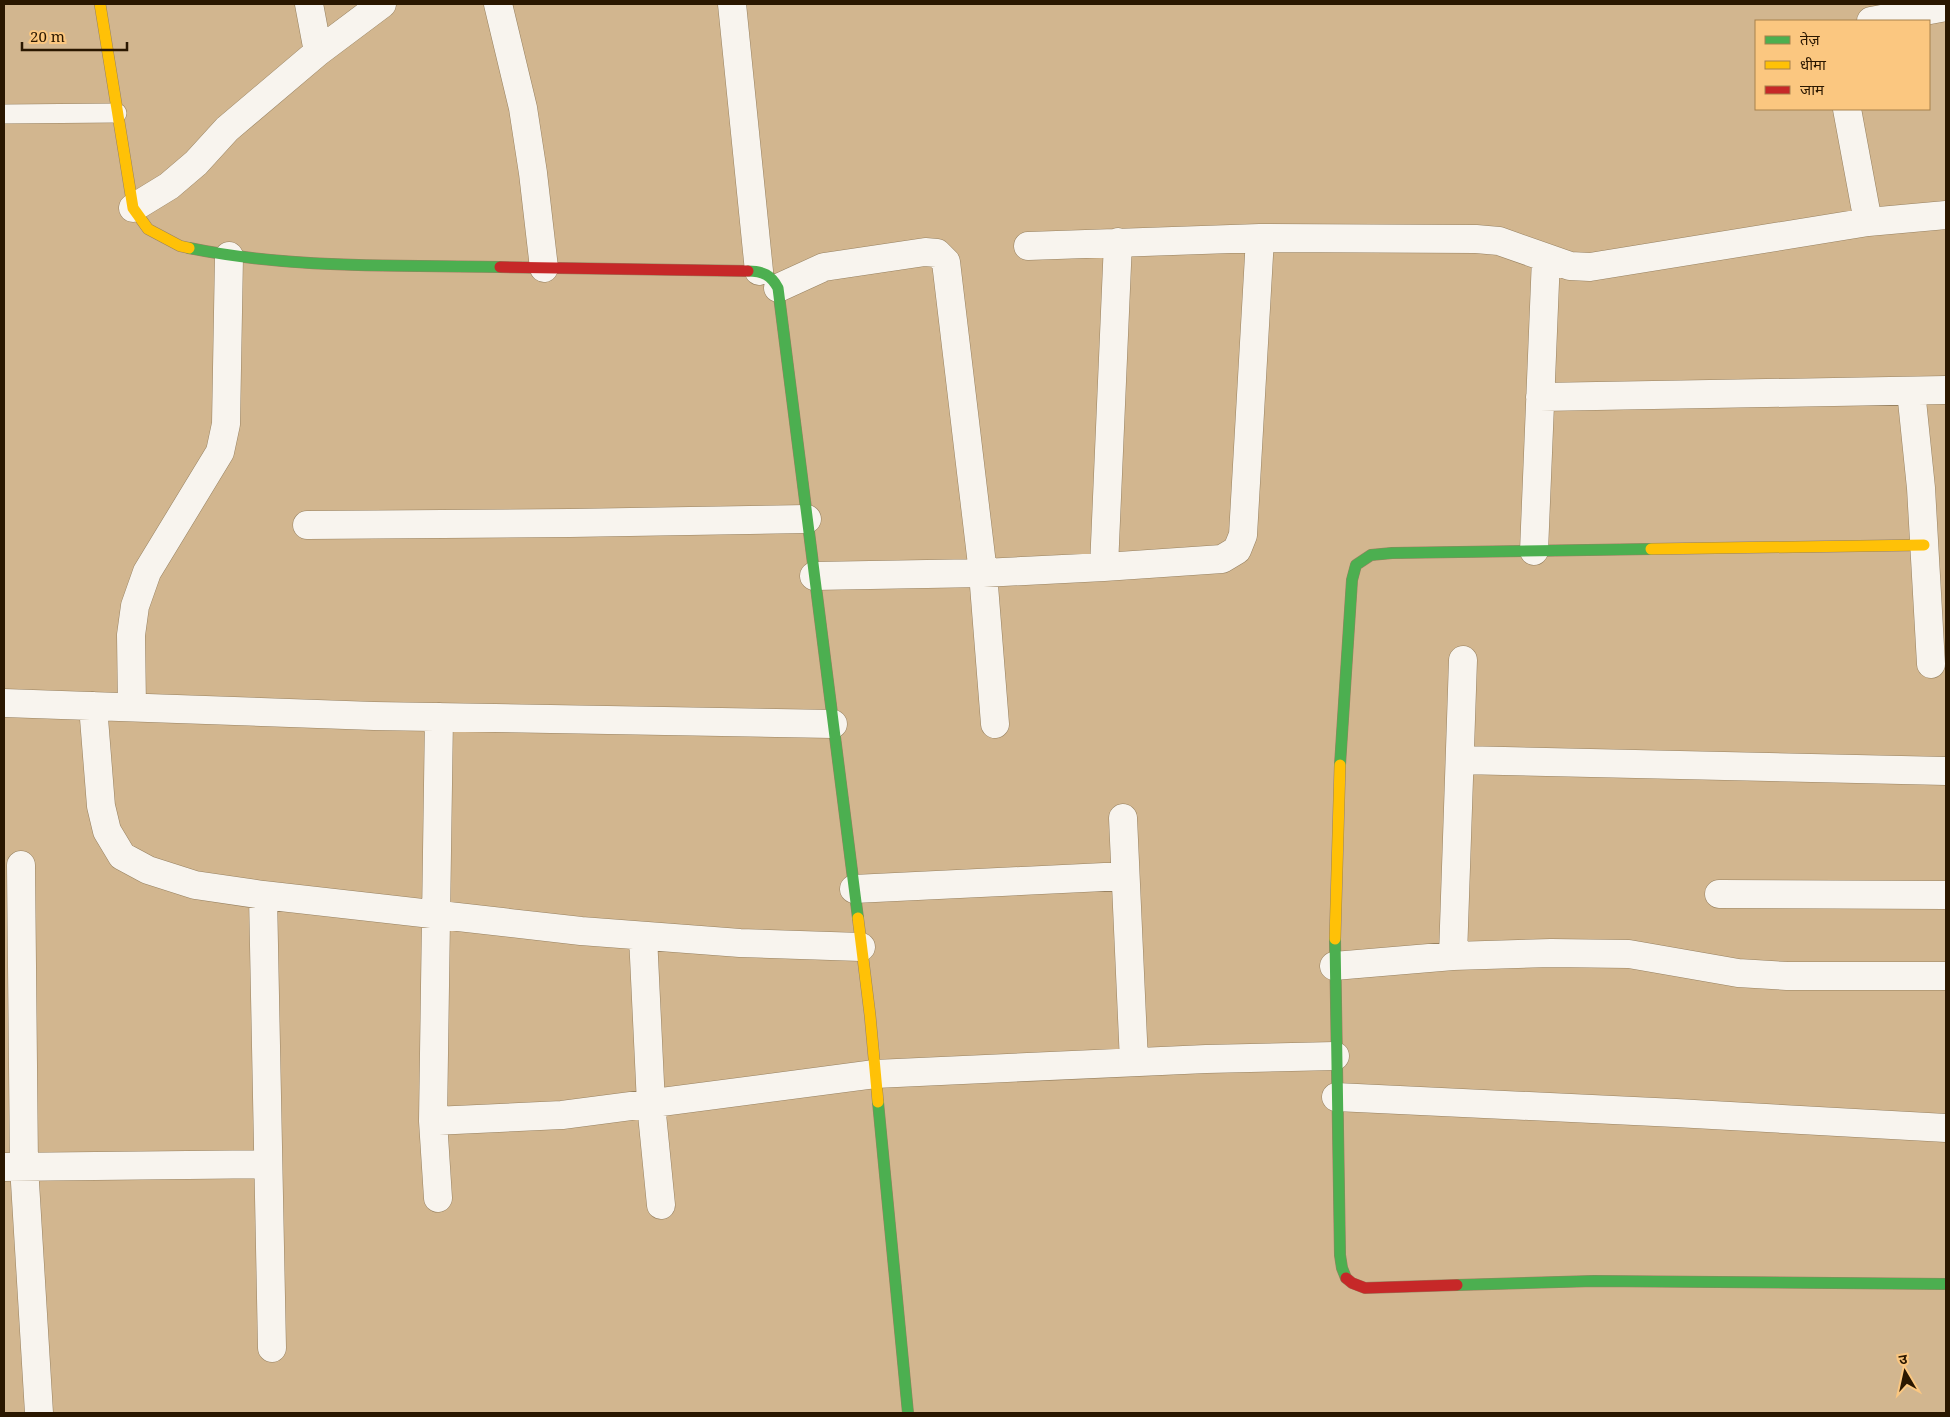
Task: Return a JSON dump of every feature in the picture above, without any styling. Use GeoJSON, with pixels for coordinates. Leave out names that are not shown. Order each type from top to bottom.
{"type":"FeatureCollection","features":[{"type":"Feature","properties":{"kind":"street"},"geometry":{"type":"LineString","coordinates":[[100,4],[133,208],[148,229],[180,246],[229,256],[310,264],[544,268],[768,279],[824,267],[925,252],[937,254],[946,262],[983,573],[995,724]]}},
{"type":"Feature","properties":{"kind":"street"},"geometry":{"type":"LineString","coordinates":[[309,4],[318,52]]}},
{"type":"Feature","properties":{"kind":"street"},"geometry":{"type":"LineString","coordinates":[[133,208],[170,186],[196,163],[227,129],[318,52],[382,4]]}},
{"type":"Feature","properties":{"kind":"street"},"geometry":{"type":"LineString","coordinates":[[498,4],[523,108],[533,172],[544,268]]}},
{"type":"Feature","properties":{"kind":"street"},"geometry":{"type":"LineString","coordinates":[[732,4],[768,279],[807,519],[854,889],[875,1074],[908,1413]]}},
{"type":"Feature","properties":{"kind":"street"},"geometry":{"type":"LineString","coordinates":[[1876,20],[1941,6]]}},
{"type":"Feature","properties":{"kind":"street"},"geometry":{"type":"LineString","coordinates":[[1847,110],[1868,222]]}},
{"type":"Feature","properties":{"kind":"street"},"geometry":{"type":"LineString","coordinates":[[1028,246],[1260,238],[1499,241],[1570,266],[1590,267],[1868,222],[1946,215]]}},
{"type":"Feature","properties":{"kind":"street"},"geometry":{"type":"LineString","coordinates":[[814,576],[983,573],[1104,568],[1222,559],[1237,550],[1243,535],[1260,238]]}},
{"type":"Feature","properties":{"kind":"street"},"geometry":{"type":"LineString","coordinates":[[1104,568],[1118,242]]}},
{"type":"Feature","properties":{"kind":"street"},"geometry":{"type":"LineString","coordinates":[[132,707],[131,635],[135,606],[147,572],[220,452],[226,424],[229,256]]}},
{"type":"Feature","properties":{"kind":"street"},"geometry":{"type":"LineString","coordinates":[[1534,551],[1546,258]]}},
{"type":"Feature","properties":{"kind":"street"},"geometry":{"type":"LineString","coordinates":[[1540,397],[1738,392],[1946,390]]}},
{"type":"Feature","properties":{"kind":"street"},"geometry":{"type":"LineString","coordinates":[[1911,391],[1924,545],[1930,664]]}},
{"type":"Feature","properties":{"kind":"street"},"geometry":{"type":"LineString","coordinates":[[307,525],[807,519]]}},
{"type":"Feature","properties":{"kind":"street"},"geometry":{"type":"LineString","coordinates":[[1924,545],[1392,553],[1372,555],[1356,565],[1352,580],[1338,801],[1334,966],[1340,1255],[1342,1271],[1350,1283],[1365,1288],[1594,1281],[1946,1284]]}},
{"type":"Feature","properties":{"kind":"street"},"geometry":{"type":"LineString","coordinates":[[1453,956],[1463,660]]}},
{"type":"Feature","properties":{"kind":"street"},"geometry":{"type":"LineString","coordinates":[[4,703],[439,717],[833,724]]}},
{"type":"Feature","properties":{"kind":"street"},"geometry":{"type":"LineString","coordinates":[[93,706],[101,806],[107,832],[122,856],[148,870],[195,885],[435,916],[581,931],[740,943],[861,947]]}},
{"type":"Feature","properties":{"kind":"street"},"geometry":{"type":"LineString","coordinates":[[438,1198],[433,1121],[439,717]]}},
{"type":"Feature","properties":{"kind":"street"},"geometry":{"type":"LineString","coordinates":[[1460,760],[1946,771]]}},
{"type":"Feature","properties":{"kind":"street"},"geometry":{"type":"LineString","coordinates":[[1123,818],[1134,1062]]}},
{"type":"Feature","properties":{"kind":"street"},"geometry":{"type":"LineString","coordinates":[[21,864],[13,955],[14,1166],[39,1413]]}},
{"type":"Feature","properties":{"kind":"street"},"geometry":{"type":"LineString","coordinates":[[854,889],[1126,876]]}},
{"type":"Feature","properties":{"kind":"street"},"geometry":{"type":"LineString","coordinates":[[1719,894],[1946,894]]}},
{"type":"Feature","properties":{"kind":"street"},"geometry":{"type":"LineString","coordinates":[[263,895],[272,1348]]}},
{"type":"Feature","properties":{"kind":"street"},"geometry":{"type":"LineString","coordinates":[[644,936],[651,1104],[661,1205]]}},
{"type":"Feature","properties":{"kind":"street"},"geometry":{"type":"LineString","coordinates":[[1334,966],[1453,956],[1551,953],[1629,954],[1665,958],[1738,973],[1787,976],[1946,976]]}},
{"type":"Feature","properties":{"kind":"street"},"geometry":{"type":"LineString","coordinates":[[433,1121],[562,1115],[875,1074],[1134,1062],[1335,1056]]}},
{"type":"Feature","properties":{"kind":"street"},"geometry":{"type":"LineString","coordinates":[[1336,1097],[1946,1128]]}},
{"type":"Feature","properties":{"kind":"street"},"geometry":{"type":"LineString","coordinates":[[14,1166],[268,1164]]}},
{"type":"Feature","properties":{"kind":"lane"},"geometry":{"type":"LineString","coordinates":[[4,114],[117,113]]}},
{"type":"Feature","properties":{"kind":"traffic: fast"},"geometry":{"type":"LineString","coordinates":[[189,248],[227,255],[305,263],[500,267]]}},
{"type":"Feature","properties":{"kind":"traffic: fast"},"geometry":{"type":"LineString","coordinates":[[748,271],[766,275],[778,288],[858,918]]}},
{"type":"Feature","properties":{"kind":"traffic: fast"},"geometry":{"type":"LineString","coordinates":[[1340,765],[1352,580],[1356,565],[1371,555],[1392,553],[1651,549]]}},
{"type":"Feature","properties":{"kind":"traffic: fast"},"geometry":{"type":"LineString","coordinates":[[1335,939],[1340,1255],[1346,1278]]}},
{"type":"Feature","properties":{"kind":"traffic: fast"},"geometry":{"type":"LineString","coordinates":[[878,1102],[908,1413]]}},
{"type":"Feature","properties":{"kind":"traffic: fast"},"geometry":{"type":"LineString","coordinates":[[1457,1285],[1594,1281],[1946,1284]]}},
{"type":"Feature","properties":{"kind":"traffic: slow"},"geometry":{"type":"LineString","coordinates":[[100,4],[133,208],[148,229],[180,246],[189,248]]}},
{"type":"Feature","properties":{"kind":"traffic: slow"},"geometry":{"type":"LineString","coordinates":[[1651,549],[1924,545]]}},
{"type":"Feature","properties":{"kind":"traffic: slow"},"geometry":{"type":"LineString","coordinates":[[1335,939],[1340,765]]}},
{"type":"Feature","properties":{"kind":"traffic: slow"},"geometry":{"type":"LineString","coordinates":[[858,918],[878,1102]]}},
{"type":"Feature","properties":{"kind":"traffic: jam"},"geometry":{"type":"LineString","coordinates":[[500,267],[748,271]]}},
{"type":"Feature","properties":{"kind":"traffic: jam"},"geometry":{"type":"LineString","coordinates":[[1346,1278],[1352,1283],[1365,1288],[1457,1285]]}}]}
